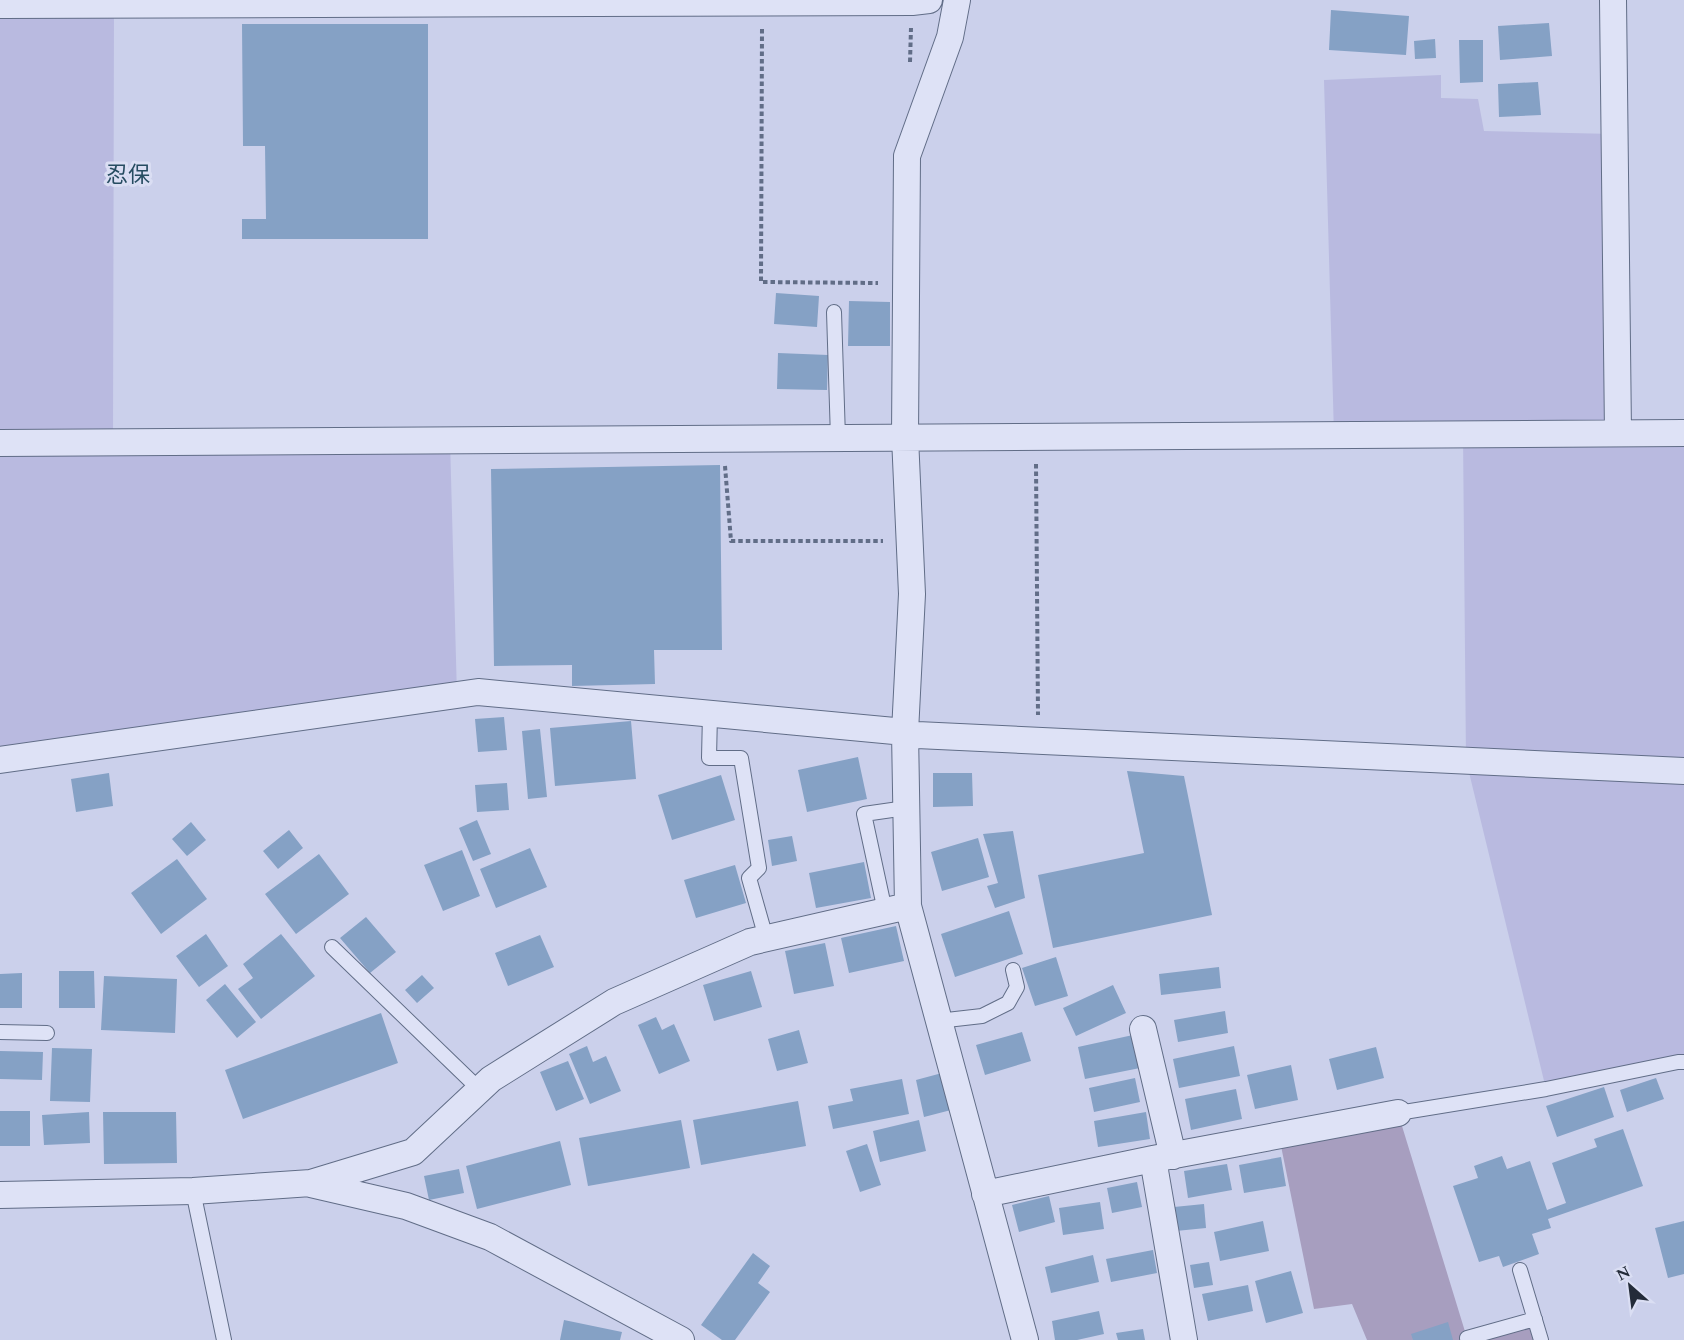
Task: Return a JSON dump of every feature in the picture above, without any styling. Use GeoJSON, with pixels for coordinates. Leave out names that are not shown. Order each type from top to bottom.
{"type":"FeatureCollection","features":[{"type":"Feature","properties":{"kind":"street"},"geometry":{"type":"LineString","coordinates":[[0,5],[912,2],[929,0]]}},
{"type":"Feature","properties":{"kind":"street"},"geometry":{"type":"LineString","coordinates":[[957,0],[950,37],[907,156],[905,437],[912,594],[905,732],[906,808],[896,909],[938,1020],[1025,1340]]}},
{"type":"Feature","properties":{"kind":"street"},"geometry":{"type":"LineString","coordinates":[[1612,0],[1618,433]]}},
{"type":"Feature","properties":{"kind":"street"},"geometry":{"type":"LineString","coordinates":[[0,443],[1684,433]]}},
{"type":"Feature","properties":{"kind":"street"},"geometry":{"type":"LineString","coordinates":[[0,759],[478,692],[905,732],[917,735],[1684,771]]}},
{"type":"Feature","properties":{"kind":"street"},"geometry":{"type":"LineString","coordinates":[[0,1195],[193,1191],[311,1184],[413,1152],[491,1079],[615,1002],[750,942],[896,909]]}},
{"type":"Feature","properties":{"kind":"street"},"geometry":{"type":"LineString","coordinates":[[1143,1029],[1163,1158],[1184,1340]]}},
{"type":"Feature","properties":{"kind":"street"},"geometry":{"type":"LineString","coordinates":[[985,1194],[1398,1113]]}},
{"type":"Feature","properties":{"kind":"street"},"geometry":{"type":"LineString","coordinates":[[311,1184],[406,1206],[490,1236],[681,1340]]}},
{"type":"Feature","properties":{"kind":"lane"},"geometry":{"type":"LineString","coordinates":[[834,312],[838,438]]}},
{"type":"Feature","properties":{"kind":"lane"},"geometry":{"type":"LineString","coordinates":[[710,714],[709,758],[741,758],[759,868],[749,878],[766,938]]}},
{"type":"Feature","properties":{"kind":"lane"},"geometry":{"type":"LineString","coordinates":[[896,909],[864,814],[906,808]]}},
{"type":"Feature","properties":{"kind":"lane"},"geometry":{"type":"LineString","coordinates":[[332,947],[480,1090]]}},
{"type":"Feature","properties":{"kind":"lane"},"geometry":{"type":"LineString","coordinates":[[938,1020],[982,1016],[1008,1003],[1017,987],[1013,970]]}},
{"type":"Feature","properties":{"kind":"lane"},"geometry":{"type":"LineString","coordinates":[[0,1032],[47,1033]]}},
{"type":"Feature","properties":{"kind":"lane"},"geometry":{"type":"LineString","coordinates":[[1398,1113],[1546,1089],[1684,1062]]}},
{"type":"Feature","properties":{"kind":"lane"},"geometry":{"type":"LineString","coordinates":[[193,1191],[224,1340]]}},
{"type":"Feature","properties":{"kind":"lane"},"geometry":{"type":"LineString","coordinates":[[1520,1270],[1541,1340]]}},
{"type":"Feature","properties":{"kind":"lane"},"geometry":{"type":"LineString","coordinates":[[1467,1338],[1535,1319]]}},
{"type":"Feature","properties":{"kind":"path"},"geometry":{"type":"LineString","coordinates":[[762,2],[761,282],[906,284]]}},
{"type":"Feature","properties":{"kind":"path"},"geometry":{"type":"LineString","coordinates":[[1036,436],[1038,740]]}},
{"type":"Feature","properties":{"kind":"path"},"geometry":{"type":"LineString","coordinates":[[723,438],[731,540],[910,541]]}},
{"type":"Feature","properties":{"kind":"shaded area"},"geometry":{"type":"Polygon","coordinates":[[[0,5],[114,5],[113,442],[450,440],[457,695],[0,760],[0,5]]]}},
{"type":"Feature","properties":{"kind":"shaded area"},"geometry":{"type":"Polygon","coordinates":[[[1441,75],[1441,98],[1478,99],[1484,131],[1614,134],[1618,433],[1684,433],[1684,1062],[1546,1089],[1466,760],[1463,434],[1334,435],[1324,80],[1441,75]]]}},
{"type":"Feature","properties":{"kind":"shaded area"},"geometry":{"type":"Polygon","coordinates":[[[1398,1113],[1467,1338],[1535,1319],[1541,1340],[1367,1340],[1352,1304],[1314,1309],[1279,1136],[1398,1113]]]}},
{"type":"Feature","properties":{"kind":"building"},"geometry":{"type":"Polygon","coordinates":[[[1331,10],[1409,16],[1406,55],[1329,50],[1331,10]]]}},
{"type":"Feature","properties":{"kind":"building"},"geometry":{"type":"Polygon","coordinates":[[[1549,23],[1552,56],[1500,60],[1498,26],[1549,23]]]}},
{"type":"Feature","properties":{"kind":"building"},"geometry":{"type":"Polygon","coordinates":[[[242,24],[428,24],[428,239],[242,239],[242,219],[266,219],[265,146],[243,146],[242,24]]]}},
{"type":"Feature","properties":{"kind":"building"},"geometry":{"type":"Polygon","coordinates":[[[1435,39],[1436,58],[1415,59],[1414,41],[1435,39]]]}},
{"type":"Feature","properties":{"kind":"building"},"geometry":{"type":"Polygon","coordinates":[[[1459,40],[1483,40],[1483,82],[1460,83],[1459,40]]]}},
{"type":"Feature","properties":{"kind":"building"},"geometry":{"type":"Polygon","coordinates":[[[1538,82],[1541,115],[1499,117],[1498,84],[1538,82]]]}},
{"type":"Feature","properties":{"kind":"building"},"geometry":{"type":"Polygon","coordinates":[[[776,293],[819,296],[817,327],[774,324],[776,293]]]}},
{"type":"Feature","properties":{"kind":"building"},"geometry":{"type":"Polygon","coordinates":[[[849,301],[890,302],[890,346],[848,346],[849,301]]]}},
{"type":"Feature","properties":{"kind":"building"},"geometry":{"type":"Polygon","coordinates":[[[778,353],[828,355],[827,390],[777,389],[778,353]]]}},
{"type":"Feature","properties":{"kind":"building"},"geometry":{"type":"Polygon","coordinates":[[[720,465],[722,650],[654,650],[655,684],[572,686],[572,665],[494,666],[491,469],[720,465]]]}},
{"type":"Feature","properties":{"kind":"building"},"geometry":{"type":"Polygon","coordinates":[[[504,717],[507,750],[478,752],[475,719],[504,717]]]}},
{"type":"Feature","properties":{"kind":"building"},"geometry":{"type":"Polygon","coordinates":[[[631,721],[636,779],[555,786],[550,728],[631,721]]]}},
{"type":"Feature","properties":{"kind":"building"},"geometry":{"type":"Polygon","coordinates":[[[540,729],[547,797],[528,799],[522,731],[540,729]]]}},
{"type":"Feature","properties":{"kind":"building"},"geometry":{"type":"Polygon","coordinates":[[[858,757],[867,799],[807,812],[798,770],[858,757]]]}},
{"type":"Feature","properties":{"kind":"building"},"geometry":{"type":"Polygon","coordinates":[[[1127,771],[1184,776],[1212,915],[1053,948],[1038,875],[1144,853],[1127,771]]]}},
{"type":"Feature","properties":{"kind":"building"},"geometry":{"type":"Polygon","coordinates":[[[109,773],[113,806],[76,812],[71,779],[109,773]]]}},
{"type":"Feature","properties":{"kind":"building"},"geometry":{"type":"Polygon","coordinates":[[[933,773],[972,773],[973,806],[933,807],[933,773]]]}},
{"type":"Feature","properties":{"kind":"building"},"geometry":{"type":"Polygon","coordinates":[[[721,775],[735,820],[672,840],[658,795],[721,775]]]}},
{"type":"Feature","properties":{"kind":"building"},"geometry":{"type":"Polygon","coordinates":[[[507,783],[509,810],[477,812],[475,785],[507,783]]]}},
{"type":"Feature","properties":{"kind":"building"},"geometry":{"type":"Polygon","coordinates":[[[477,820],[491,854],[473,861],[459,828],[477,820]]]}},
{"type":"Feature","properties":{"kind":"building"},"geometry":{"type":"Polygon","coordinates":[[[191,822],[206,840],[187,856],[172,839],[191,822]]]}},
{"type":"Feature","properties":{"kind":"building"},"geometry":{"type":"Polygon","coordinates":[[[289,830],[303,848],[278,869],[263,851],[289,830]]]}},
{"type":"Feature","properties":{"kind":"building"},"geometry":{"type":"Polygon","coordinates":[[[1013,831],[1025,898],[995,908],[987,886],[998,883],[983,834],[1013,831]]]}},
{"type":"Feature","properties":{"kind":"building"},"geometry":{"type":"Polygon","coordinates":[[[792,836],[797,861],[772,866],[768,840],[792,836]]]}},
{"type":"Feature","properties":{"kind":"building"},"geometry":{"type":"Polygon","coordinates":[[[978,838],[989,877],[942,891],[931,852],[978,838]]]}},
{"type":"Feature","properties":{"kind":"building"},"geometry":{"type":"Polygon","coordinates":[[[530,848],[547,887],[496,908],[480,869],[530,848]]]}},
{"type":"Feature","properties":{"kind":"building"},"geometry":{"type":"Polygon","coordinates":[[[462,850],[480,896],[443,911],[424,865],[462,850]]]}},
{"type":"Feature","properties":{"kind":"building"},"geometry":{"type":"Polygon","coordinates":[[[319,854],[349,894],[296,934],[265,894],[319,854]]]}},
{"type":"Feature","properties":{"kind":"building"},"geometry":{"type":"Polygon","coordinates":[[[177,859],[207,899],[161,934],[131,893],[177,859]]]}},
{"type":"Feature","properties":{"kind":"building"},"geometry":{"type":"Polygon","coordinates":[[[864,862],[871,898],[816,908],[809,873],[864,862]]]}},
{"type":"Feature","properties":{"kind":"building"},"geometry":{"type":"Polygon","coordinates":[[[735,865],[746,903],[696,918],[684,880],[735,865]]]}},
{"type":"Feature","properties":{"kind":"building"},"geometry":{"type":"Polygon","coordinates":[[[1009,911],[1023,954],[955,977],[941,934],[1009,911]]]}},
{"type":"Feature","properties":{"kind":"building"},"geometry":{"type":"Polygon","coordinates":[[[366,917],[396,952],[370,973],[340,938],[366,917]]]}},
{"type":"Feature","properties":{"kind":"building"},"geometry":{"type":"Polygon","coordinates":[[[896,926],[904,961],[849,973],[841,938],[896,926]]]}},
{"type":"Feature","properties":{"kind":"building"},"geometry":{"type":"Polygon","coordinates":[[[206,934],[228,966],[199,987],[176,956],[206,934]]]}},
{"type":"Feature","properties":{"kind":"building"},"geometry":{"type":"Polygon","coordinates":[[[281,934],[315,976],[261,1019],[238,989],[253,978],[243,964],[281,934]]]}},
{"type":"Feature","properties":{"kind":"building"},"geometry":{"type":"Polygon","coordinates":[[[540,935],[554,967],[508,986],[495,953],[540,935]]]}},
{"type":"Feature","properties":{"kind":"building"},"geometry":{"type":"Polygon","coordinates":[[[825,943],[834,986],[794,994],[785,951],[825,943]]]}},
{"type":"Feature","properties":{"kind":"building"},"geometry":{"type":"Polygon","coordinates":[[[1056,957],[1068,996],[1035,1006],[1022,968],[1056,957]]]}},
{"type":"Feature","properties":{"kind":"building"},"geometry":{"type":"Polygon","coordinates":[[[1219,967],[1221,988],[1161,995],[1159,974],[1219,967]]]}},
{"type":"Feature","properties":{"kind":"building"},"geometry":{"type":"Polygon","coordinates":[[[59,971],[94,971],[95,1008],[59,1008],[59,971]]]}},
{"type":"Feature","properties":{"kind":"building"},"geometry":{"type":"Polygon","coordinates":[[[751,971],[762,1007],[714,1021],[703,985],[751,971]]]}},
{"type":"Feature","properties":{"kind":"building"},"geometry":{"type":"Polygon","coordinates":[[[22,973],[22,1008],[0,1008],[0,974],[22,973]]]}},
{"type":"Feature","properties":{"kind":"building"},"geometry":{"type":"Polygon","coordinates":[[[422,975],[434,988],[417,1003],[405,990],[422,975]]]}},
{"type":"Feature","properties":{"kind":"building"},"geometry":{"type":"Polygon","coordinates":[[[104,976],[177,979],[175,1033],[101,1030],[104,976]]]}},
{"type":"Feature","properties":{"kind":"building"},"geometry":{"type":"Polygon","coordinates":[[[225,984],[256,1022],[237,1038],[206,1000],[225,984]]]}},
{"type":"Feature","properties":{"kind":"building"},"geometry":{"type":"Polygon","coordinates":[[[1113,985],[1126,1013],[1076,1036],[1063,1008],[1113,985]]]}},
{"type":"Feature","properties":{"kind":"building"},"geometry":{"type":"Polygon","coordinates":[[[1225,1011],[1228,1033],[1178,1042],[1174,1020],[1225,1011]]]}},
{"type":"Feature","properties":{"kind":"building"},"geometry":{"type":"Polygon","coordinates":[[[381,1013],[398,1063],[243,1119],[225,1070],[381,1013]]]}},
{"type":"Feature","properties":{"kind":"building"},"geometry":{"type":"Polygon","coordinates":[[[656,1017],[662,1030],[674,1024],[690,1061],[659,1074],[638,1025],[656,1017]]]}},
{"type":"Feature","properties":{"kind":"building"},"geometry":{"type":"Polygon","coordinates":[[[799,1030],[808,1063],[777,1071],[768,1039],[799,1030]]]}},
{"type":"Feature","properties":{"kind":"building"},"geometry":{"type":"Polygon","coordinates":[[[1022,1032],[1031,1061],[985,1075],[976,1045],[1022,1032]]]}},
{"type":"Feature","properties":{"kind":"building"},"geometry":{"type":"Polygon","coordinates":[[[1133,1035],[1140,1068],[1085,1079],[1078,1047],[1133,1035]]]}},
{"type":"Feature","properties":{"kind":"building"},"geometry":{"type":"Polygon","coordinates":[[[587,1046],[593,1062],[606,1056],[621,1091],[590,1104],[569,1054],[587,1046]]]}},
{"type":"Feature","properties":{"kind":"building"},"geometry":{"type":"Polygon","coordinates":[[[1234,1046],[1240,1076],[1179,1088],[1173,1059],[1234,1046]]]}},
{"type":"Feature","properties":{"kind":"building"},"geometry":{"type":"Polygon","coordinates":[[[1376,1047],[1384,1078],[1337,1090],[1329,1059],[1376,1047]]]}},
{"type":"Feature","properties":{"kind":"building"},"geometry":{"type":"Polygon","coordinates":[[[52,1048],[92,1049],[90,1102],[50,1101],[52,1048]]]}},
{"type":"Feature","properties":{"kind":"building"},"geometry":{"type":"Polygon","coordinates":[[[0,1051],[43,1052],[42,1080],[0,1079],[0,1051]]]}},
{"type":"Feature","properties":{"kind":"building"},"geometry":{"type":"Polygon","coordinates":[[[568,1061],[584,1099],[556,1111],[540,1072],[568,1061]]]}},
{"type":"Feature","properties":{"kind":"building"},"geometry":{"type":"Polygon","coordinates":[[[1291,1065],[1298,1100],[1255,1109],[1247,1075],[1291,1065]]]}},
{"type":"Feature","properties":{"kind":"building"},"geometry":{"type":"Polygon","coordinates":[[[942,1073],[951,1110],[924,1117],[916,1080],[942,1073]]]}},
{"type":"Feature","properties":{"kind":"building"},"geometry":{"type":"Polygon","coordinates":[[[1135,1078],[1140,1102],[1094,1112],[1089,1088],[1135,1078]]]}},
{"type":"Feature","properties":{"kind":"building"},"geometry":{"type":"Polygon","coordinates":[[[1656,1078],[1664,1099],[1627,1112],[1620,1090],[1656,1078]]]}},
{"type":"Feature","properties":{"kind":"building"},"geometry":{"type":"Polygon","coordinates":[[[902,1079],[909,1114],[833,1129],[828,1106],[853,1101],[850,1089],[902,1079]]]}},
{"type":"Feature","properties":{"kind":"building"},"geometry":{"type":"Polygon","coordinates":[[[1604,1087],[1614,1117],[1557,1137],[1546,1106],[1604,1087]]]}},
{"type":"Feature","properties":{"kind":"building"},"geometry":{"type":"Polygon","coordinates":[[[1236,1089],[1242,1119],[1191,1130],[1185,1099],[1236,1089]]]}},
{"type":"Feature","properties":{"kind":"building"},"geometry":{"type":"Polygon","coordinates":[[[798,1101],[806,1146],[701,1165],[693,1120],[798,1101]]]}},
{"type":"Feature","properties":{"kind":"building"},"geometry":{"type":"Polygon","coordinates":[[[0,1111],[30,1111],[30,1146],[0,1146],[0,1111]]]}},
{"type":"Feature","properties":{"kind":"building"},"geometry":{"type":"Polygon","coordinates":[[[89,1112],[90,1143],[44,1145],[42,1115],[89,1112]]]}},
{"type":"Feature","properties":{"kind":"building"},"geometry":{"type":"Polygon","coordinates":[[[103,1112],[176,1112],[177,1163],[104,1164],[103,1112]]]}},
{"type":"Feature","properties":{"kind":"building"},"geometry":{"type":"Polygon","coordinates":[[[1146,1112],[1150,1139],[1098,1147],[1094,1121],[1146,1112]]]}},
{"type":"Feature","properties":{"kind":"building"},"geometry":{"type":"Polygon","coordinates":[[[681,1120],[690,1168],[588,1186],[579,1138],[681,1120]]]}},
{"type":"Feature","properties":{"kind":"building"},"geometry":{"type":"Polygon","coordinates":[[[919,1120],[926,1151],[880,1162],[873,1131],[919,1120]]]}},
{"type":"Feature","properties":{"kind":"building"},"geometry":{"type":"Polygon","coordinates":[[[1623,1129],[1643,1186],[1548,1219],[1551,1228],[1532,1234],[1539,1254],[1503,1267],[1499,1256],[1479,1262],[1453,1186],[1478,1178],[1474,1166],[1502,1156],[1507,1169],[1530,1161],[1547,1210],[1566,1203],[1552,1163],[1597,1147],[1594,1139],[1623,1129]]]}},
{"type":"Feature","properties":{"kind":"building"},"geometry":{"type":"Polygon","coordinates":[[[560,1141],[571,1185],[477,1209],[466,1166],[560,1141]]]}},
{"type":"Feature","properties":{"kind":"building"},"geometry":{"type":"Polygon","coordinates":[[[867,1144],[881,1185],[860,1192],[846,1151],[867,1144]]]}},
{"type":"Feature","properties":{"kind":"building"},"geometry":{"type":"Polygon","coordinates":[[[1281,1157],[1286,1186],[1244,1193],[1239,1165],[1281,1157]]]}},
{"type":"Feature","properties":{"kind":"building"},"geometry":{"type":"Polygon","coordinates":[[[1227,1164],[1232,1190],[1188,1198],[1184,1171],[1227,1164]]]}},
{"type":"Feature","properties":{"kind":"building"},"geometry":{"type":"Polygon","coordinates":[[[459,1169],[464,1193],[429,1200],[424,1176],[459,1169]]]}},
{"type":"Feature","properties":{"kind":"building"},"geometry":{"type":"Polygon","coordinates":[[[1137,1182],[1142,1207],[1112,1213],[1107,1188],[1137,1182]]]}},
{"type":"Feature","properties":{"kind":"building"},"geometry":{"type":"Polygon","coordinates":[[[1049,1196],[1055,1222],[1019,1232],[1012,1205],[1049,1196]]]}},
{"type":"Feature","properties":{"kind":"building"},"geometry":{"type":"Polygon","coordinates":[[[1100,1202],[1104,1229],[1063,1235],[1059,1208],[1100,1202]]]}},
{"type":"Feature","properties":{"kind":"building"},"geometry":{"type":"Polygon","coordinates":[[[1204,1204],[1206,1228],[1176,1231],[1174,1207],[1204,1204]]]}},
{"type":"Feature","properties":{"kind":"building"},"geometry":{"type":"Polygon","coordinates":[[[1263,1221],[1269,1251],[1220,1261],[1214,1232],[1263,1221]]]}},
{"type":"Feature","properties":{"kind":"building"},"geometry":{"type":"Polygon","coordinates":[[[1684,1221],[1684,1274],[1668,1278],[1655,1228],[1684,1221]]]}},
{"type":"Feature","properties":{"kind":"building"},"geometry":{"type":"Polygon","coordinates":[[[1153,1250],[1157,1273],[1111,1282],[1106,1259],[1153,1250]]]}},
{"type":"Feature","properties":{"kind":"building"},"geometry":{"type":"Polygon","coordinates":[[[753,1253],[770,1266],[758,1283],[770,1292],[735,1340],[722,1340],[701,1325],[753,1253]]]}},
{"type":"Feature","properties":{"kind":"building"},"geometry":{"type":"Polygon","coordinates":[[[1093,1255],[1099,1282],[1051,1293],[1045,1267],[1093,1255]]]}},
{"type":"Feature","properties":{"kind":"building"},"geometry":{"type":"Polygon","coordinates":[[[1209,1262],[1213,1285],[1194,1288],[1190,1265],[1209,1262]]]}},
{"type":"Feature","properties":{"kind":"building"},"geometry":{"type":"Polygon","coordinates":[[[1291,1271],[1303,1313],[1266,1323],[1255,1281],[1291,1271]]]}},
{"type":"Feature","properties":{"kind":"building"},"geometry":{"type":"Polygon","coordinates":[[[1248,1285],[1253,1311],[1208,1321],[1202,1294],[1248,1285]]]}},
{"type":"Feature","properties":{"kind":"building"},"geometry":{"type":"Polygon","coordinates":[[[1099,1311],[1104,1334],[1077,1340],[1055,1340],[1052,1321],[1099,1311]]]}},
{"type":"Feature","properties":{"kind":"building"},"geometry":{"type":"Polygon","coordinates":[[[564,1320],[622,1332],[620,1340],[560,1340],[564,1320]]]}},
{"type":"Feature","properties":{"kind":"building"},"geometry":{"type":"Polygon","coordinates":[[[1448,1322],[1453,1340],[1413,1340],[1411,1334],[1448,1322]]]}},
{"type":"Feature","properties":{"kind":"building"},"geometry":{"type":"Polygon","coordinates":[[[1143,1329],[1145,1340],[1118,1340],[1116,1333],[1143,1329]]]}},
{"type":"Feature","properties":{"kind":"district","name":"忍保"},"geometry":{"type":"Point","coordinates":[128,175]}}]}
